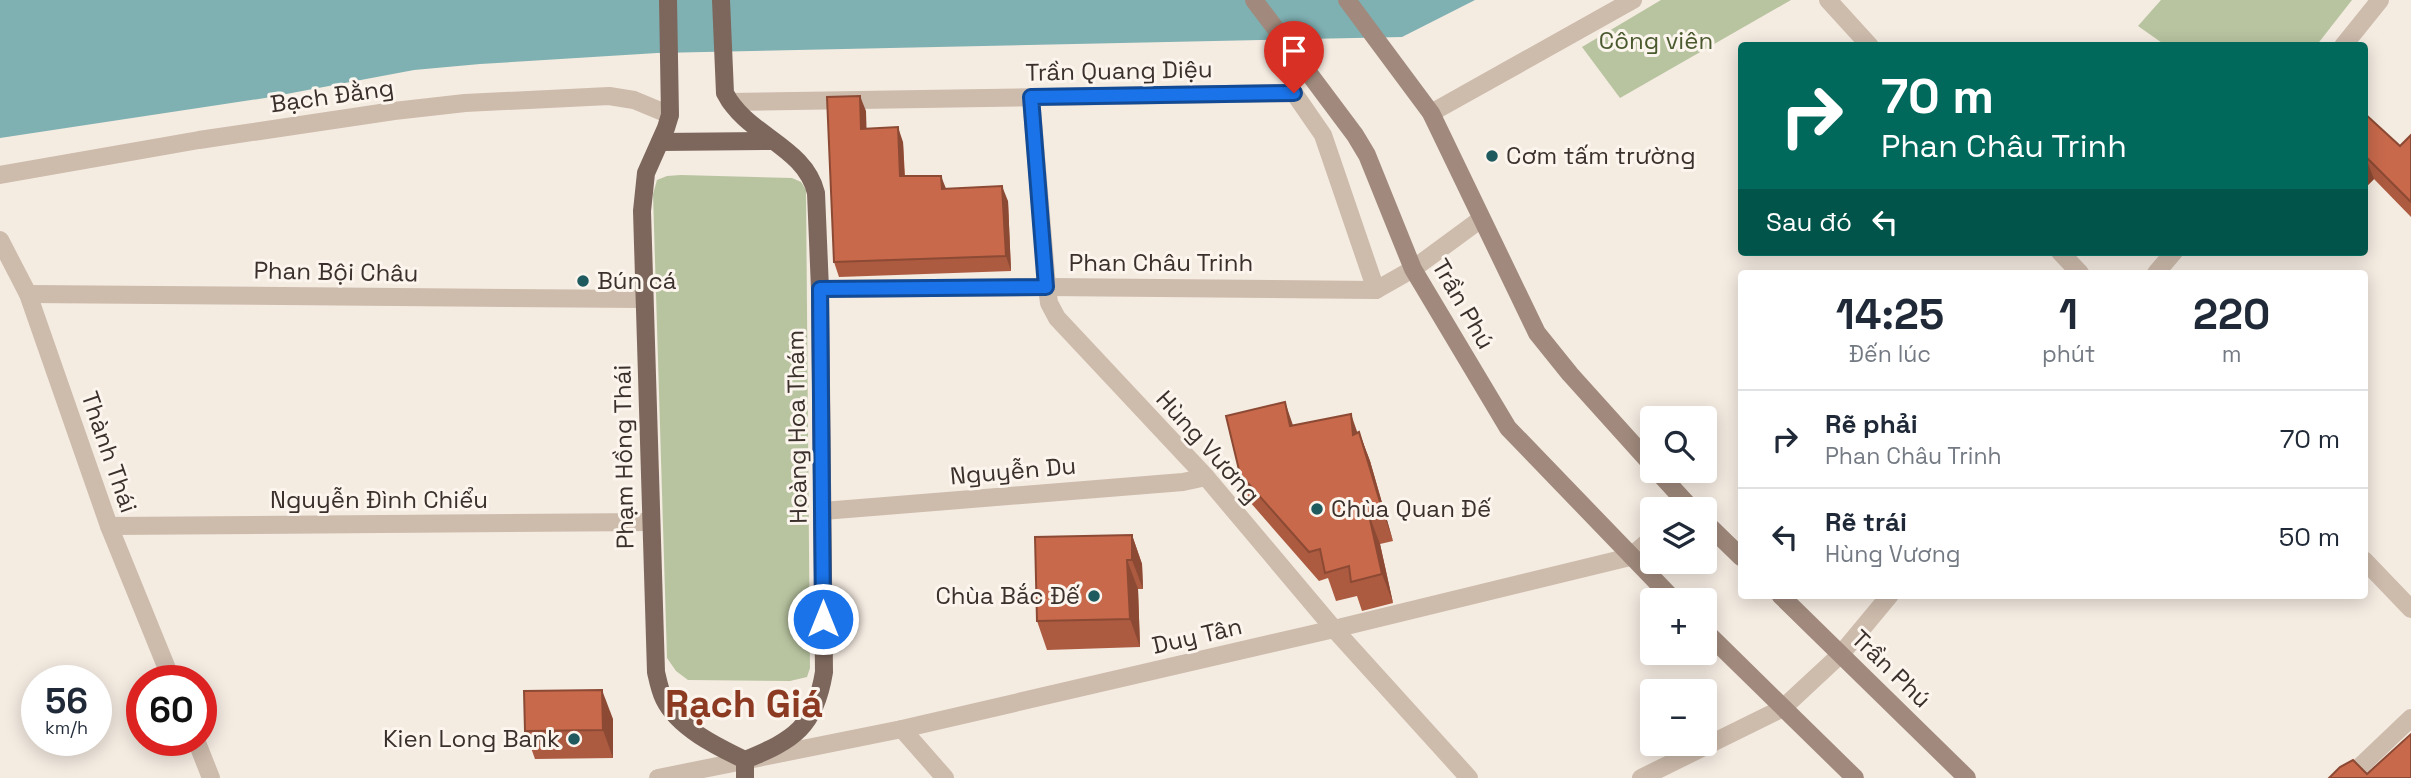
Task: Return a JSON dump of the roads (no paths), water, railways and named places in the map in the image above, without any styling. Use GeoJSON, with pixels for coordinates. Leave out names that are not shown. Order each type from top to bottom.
{"type":"FeatureCollection","features":[{"type":"Feature","properties":{"kind":"main road"},"geometry":{"type":"LineString","coordinates":[[668,0],[670,114]]}},
{"type":"Feature","properties":{"kind":"main road"},"geometry":{"type":"LineString","coordinates":[[721,0],[727,97]]}},
{"type":"Feature","properties":{"kind":"main road","name":"Trần Phú"},"geometry":{"type":"LineString","coordinates":[[1254,0],[1367,155],[1413,269],[1508,428],[1662,588]]}},
{"type":"Feature","properties":{"kind":"main road","name":"Trần Phú"},"geometry":{"type":"LineString","coordinates":[[1348,0],[1431,113],[1538,332],[1570,374],[1640,452]]}},
{"type":"Feature","properties":{"kind":"main road","name":"Hoàng Hoa Thám"},"geometry":{"type":"LineString","coordinates":[[727,97],[745,120],[804,166],[813,180],[816,193],[820,289],[824,673],[820,697],[798,732],[745,769]]}},
{"type":"Feature","properties":{"kind":"main road","name":"Phạm Hồng Thái"},"geometry":{"type":"LineString","coordinates":[[670,114],[651,158],[643,190],[653,646],[656,672],[665,701],[688,727],[745,769]]}},
{"type":"Feature","properties":{"kind":"main road"},"geometry":{"type":"LineString","coordinates":[[660,142],[773,141]]}},
{"type":"Feature","properties":{"kind":"main road"},"geometry":{"type":"LineString","coordinates":[[1668,483],[1680,497]]}},
{"type":"Feature","properties":{"kind":"main road"},"geometry":{"type":"LineString","coordinates":[[1717,534],[1738,554]]}},
{"type":"Feature","properties":{"kind":"main road","name":"Trần Phú"},"geometry":{"type":"LineString","coordinates":[[1784,599],[1968,778]]}},
{"type":"Feature","properties":{"kind":"main road"},"geometry":{"type":"LineString","coordinates":[[1717,643],[1855,778]]}},
{"type":"Feature","properties":{"kind":"street"},"geometry":{"type":"LineString","coordinates":[[1431,113],[1633,0]]}},
{"type":"Feature","properties":{"kind":"street"},"geometry":{"type":"LineString","coordinates":[[1828,0],[1866,42]]}},
{"type":"Feature","properties":{"kind":"street"},"geometry":{"type":"LineString","coordinates":[[2346,42],[2379,0]]}},
{"type":"Feature","properties":{"kind":"street","name":"Trần Quang Diệu"},"geometry":{"type":"LineString","coordinates":[[727,97],[1031,97],[1294,93],[1323,135],[1376,290]]}},
{"type":"Feature","properties":{"kind":"street","name":"Bạch Đằng"},"geometry":{"type":"LineString","coordinates":[[0,175],[199,140],[465,103],[608,96],[634,100],[670,114]]}},
{"type":"Feature","properties":{"kind":"street","name":"Hùng Vương"},"geometry":{"type":"LineString","coordinates":[[1031,97],[1046,287],[1049,303],[1057,318],[1206,477],[1334,629],[1469,778]]}},
{"type":"Feature","properties":{"kind":"street"},"geometry":{"type":"LineString","coordinates":[[1376,290],[1413,269],[1481,219]]}},
{"type":"Feature","properties":{"kind":"street","name":"Thành Thái"},"geometry":{"type":"LineString","coordinates":[[0,240],[28,294],[109,526],[165,665]]}},
{"type":"Feature","properties":{"kind":"street"},"geometry":{"type":"LineString","coordinates":[[2064,256],[2077,270]]}},
{"type":"Feature","properties":{"kind":"street"},"geometry":{"type":"LineString","coordinates":[[2159,270],[2171,256]]}},
{"type":"Feature","properties":{"kind":"street","name":"Phan Châu Trinh"},"geometry":{"type":"LineString","coordinates":[[820,289],[1046,287],[1376,290]]}},
{"type":"Feature","properties":{"kind":"street","name":"Phan Bội Châu"},"geometry":{"type":"LineString","coordinates":[[28,294],[644,299]]}},
{"type":"Feature","properties":{"kind":"street","name":"Nguyễn Du"},"geometry":{"type":"LineString","coordinates":[[823,511],[1169,484],[1206,477]]}},
{"type":"Feature","properties":{"kind":"street","name":"Nguyễn Đình Chiểu"},"geometry":{"type":"LineString","coordinates":[[109,526],[650,522]]}},
{"type":"Feature","properties":{"kind":"street","name":"Duy Tân"},"geometry":{"type":"LineString","coordinates":[[658,778],[745,769],[902,729],[1334,629],[1630,556],[1640,548]]}},
{"type":"Feature","properties":{"kind":"street"},"geometry":{"type":"LineString","coordinates":[[2368,564],[2411,609]]}},
{"type":"Feature","properties":{"kind":"street"},"geometry":{"type":"LineString","coordinates":[[1641,778],[1783,708],[1841,654],[1887,599]]}},
{"type":"Feature","properties":{"kind":"street"},"geometry":{"type":"LineString","coordinates":[[2348,778],[2411,718]]}},
{"type":"Feature","properties":{"kind":"street"},"geometry":{"type":"LineString","coordinates":[[902,729],[945,778]]}},
{"type":"Feature","properties":{"kind":"street"},"geometry":{"type":"LineString","coordinates":[[202,756],[211,778]]}},
{"type":"Feature","properties":{"kind":"water"},"geometry":{"type":"Polygon","coordinates":[[[0,0],[1475,0],[1402,37],[657,53],[480,64],[414,70],[265,98],[0,138],[0,0]]]}},
{"type":"Feature","properties":{"kind":"place","name":"Cơm tấm trường"},"geometry":{"type":"Point","coordinates":[1492,156]}},
{"type":"Feature","properties":{"kind":"place","name":"Bún cá"},"geometry":{"type":"Point","coordinates":[583,281]}},
{"type":"Feature","properties":{"kind":"place","name":"Chùa Quan Đế"},"geometry":{"type":"Point","coordinates":[1317,509]}},
{"type":"Feature","properties":{"kind":"place","name":"Chùa Bắc Đế"},"geometry":{"type":"Point","coordinates":[1094,596]}},
{"type":"Feature","properties":{"kind":"place","name":"Kien Long Bank"},"geometry":{"type":"Point","coordinates":[574,739]}},
{"type":"Feature","properties":{"kind":"district","name":"Rạch Giá"},"geometry":{"type":"Point","coordinates":[744,704]}},
{"type":"Feature","properties":{"kind":"park label","name":"Công viên"},"geometry":{"type":"Point","coordinates":[1656,41]}}]}
